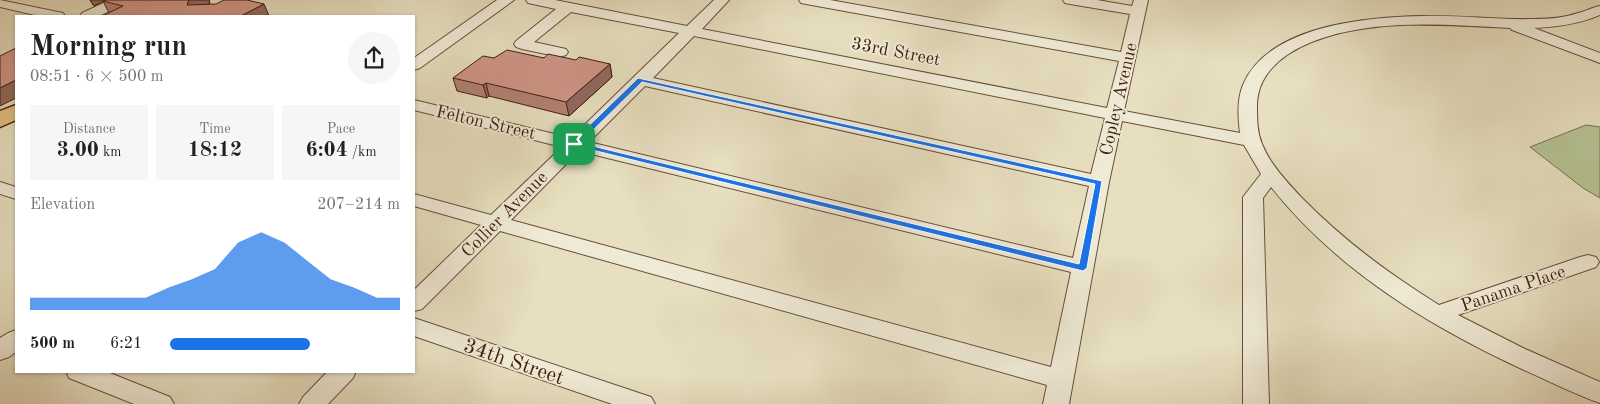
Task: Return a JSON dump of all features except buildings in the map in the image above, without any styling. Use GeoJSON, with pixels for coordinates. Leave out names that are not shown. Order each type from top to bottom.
{"type":"FeatureCollection","features":[{"type":"Feature","properties":{"kind":"main road"},"geometry":{"type":"LineString","coordinates":[[0,120],[15,112]]}},
{"type":"Feature","properties":{"kind":"street"},"geometry":{"type":"LineString","coordinates":[[89,15],[122,0]]}},
{"type":"Feature","properties":{"kind":"street"},"geometry":{"type":"LineString","coordinates":[[415,64],[507,0]]}},
{"type":"Feature","properties":{"kind":"street","name":"33rd Street"},"geometry":{"type":"LineString","coordinates":[[533,0],[1251,141]]}},
{"type":"Feature","properties":{"kind":"street","name":"Collier Avenue"},"geometry":{"type":"LineString","coordinates":[[415,302],[722,0]]}},
{"type":"Feature","properties":{"kind":"street"},"geometry":{"type":"LineString","coordinates":[[806,0],[1128,58]]}},
{"type":"Feature","properties":{"kind":"street"},"geometry":{"type":"LineString","coordinates":[[1070,0],[1139,6]]}},
{"type":"Feature","properties":{"kind":"street"},"geometry":{"type":"LineString","coordinates":[[0,3],[54,15]]}},
{"type":"Feature","properties":{"kind":"street","name":"Copley Avenue"},"geometry":{"type":"LineString","coordinates":[[1056,404],[1099,182],[1139,6]]}},
{"type":"Feature","properties":{"kind":"street"},"geometry":{"type":"LineString","coordinates":[[560,52],[522,44],[568,7]]}},
{"type":"Feature","properties":{"kind":"street"},"geometry":{"type":"LineString","coordinates":[[1600,10],[1566,20],[1513,25],[1416,20],[1359,25],[1318,34],[1287,48],[1264,64],[1254,78],[1246,100],[1251,141],[1271,174],[1309,220],[1334,244],[1402,293],[1476,336],[1600,393]]}},
{"type":"Feature","properties":{"kind":"street"},"geometry":{"type":"LineString","coordinates":[[1513,25],[1600,58]]}},
{"type":"Feature","properties":{"kind":"street"},"geometry":{"type":"LineString","coordinates":[[641,80],[1099,182]]}},
{"type":"Feature","properties":{"kind":"street","name":"Felton Street"},"geometry":{"type":"LineString","coordinates":[[415,105],[1083,268]]}},
{"type":"Feature","properties":{"kind":"street"},"geometry":{"type":"LineString","coordinates":[[1256,404],[1253,197],[1271,174]]}},
{"type":"Feature","properties":{"kind":"street"},"geometry":{"type":"LineString","coordinates":[[0,188],[15,193]]}},
{"type":"Feature","properties":{"kind":"street"},"geometry":{"type":"LineString","coordinates":[[415,200],[1060,379]]}},
{"type":"Feature","properties":{"kind":"street","name":"Panama Place"},"geometry":{"type":"LineString","coordinates":[[1437,314],[1588,262]]}},
{"type":"Feature","properties":{"kind":"street","name":"34th Street"},"geometry":{"type":"LineString","coordinates":[[415,327],[642,404]]}},
{"type":"Feature","properties":{"kind":"street"},"geometry":{"type":"LineString","coordinates":[[83,373],[161,404]]}},
{"type":"Feature","properties":{"kind":"street"},"geometry":{"type":"LineString","coordinates":[[312,404],[342,373]]}},
{"type":"Feature","properties":{"kind":"green space"},"geometry":{"type":"Polygon","coordinates":[[[1586,125],[1600,127],[1600,198],[1583,188],[1530,147],[1586,125]]]}},
{"type":"Feature","properties":{"kind":"route"},"geometry":{"type":"LineString","coordinates":[[641,80],[1099,182],[1083,268],[574,144],[641,80]]}}]}
